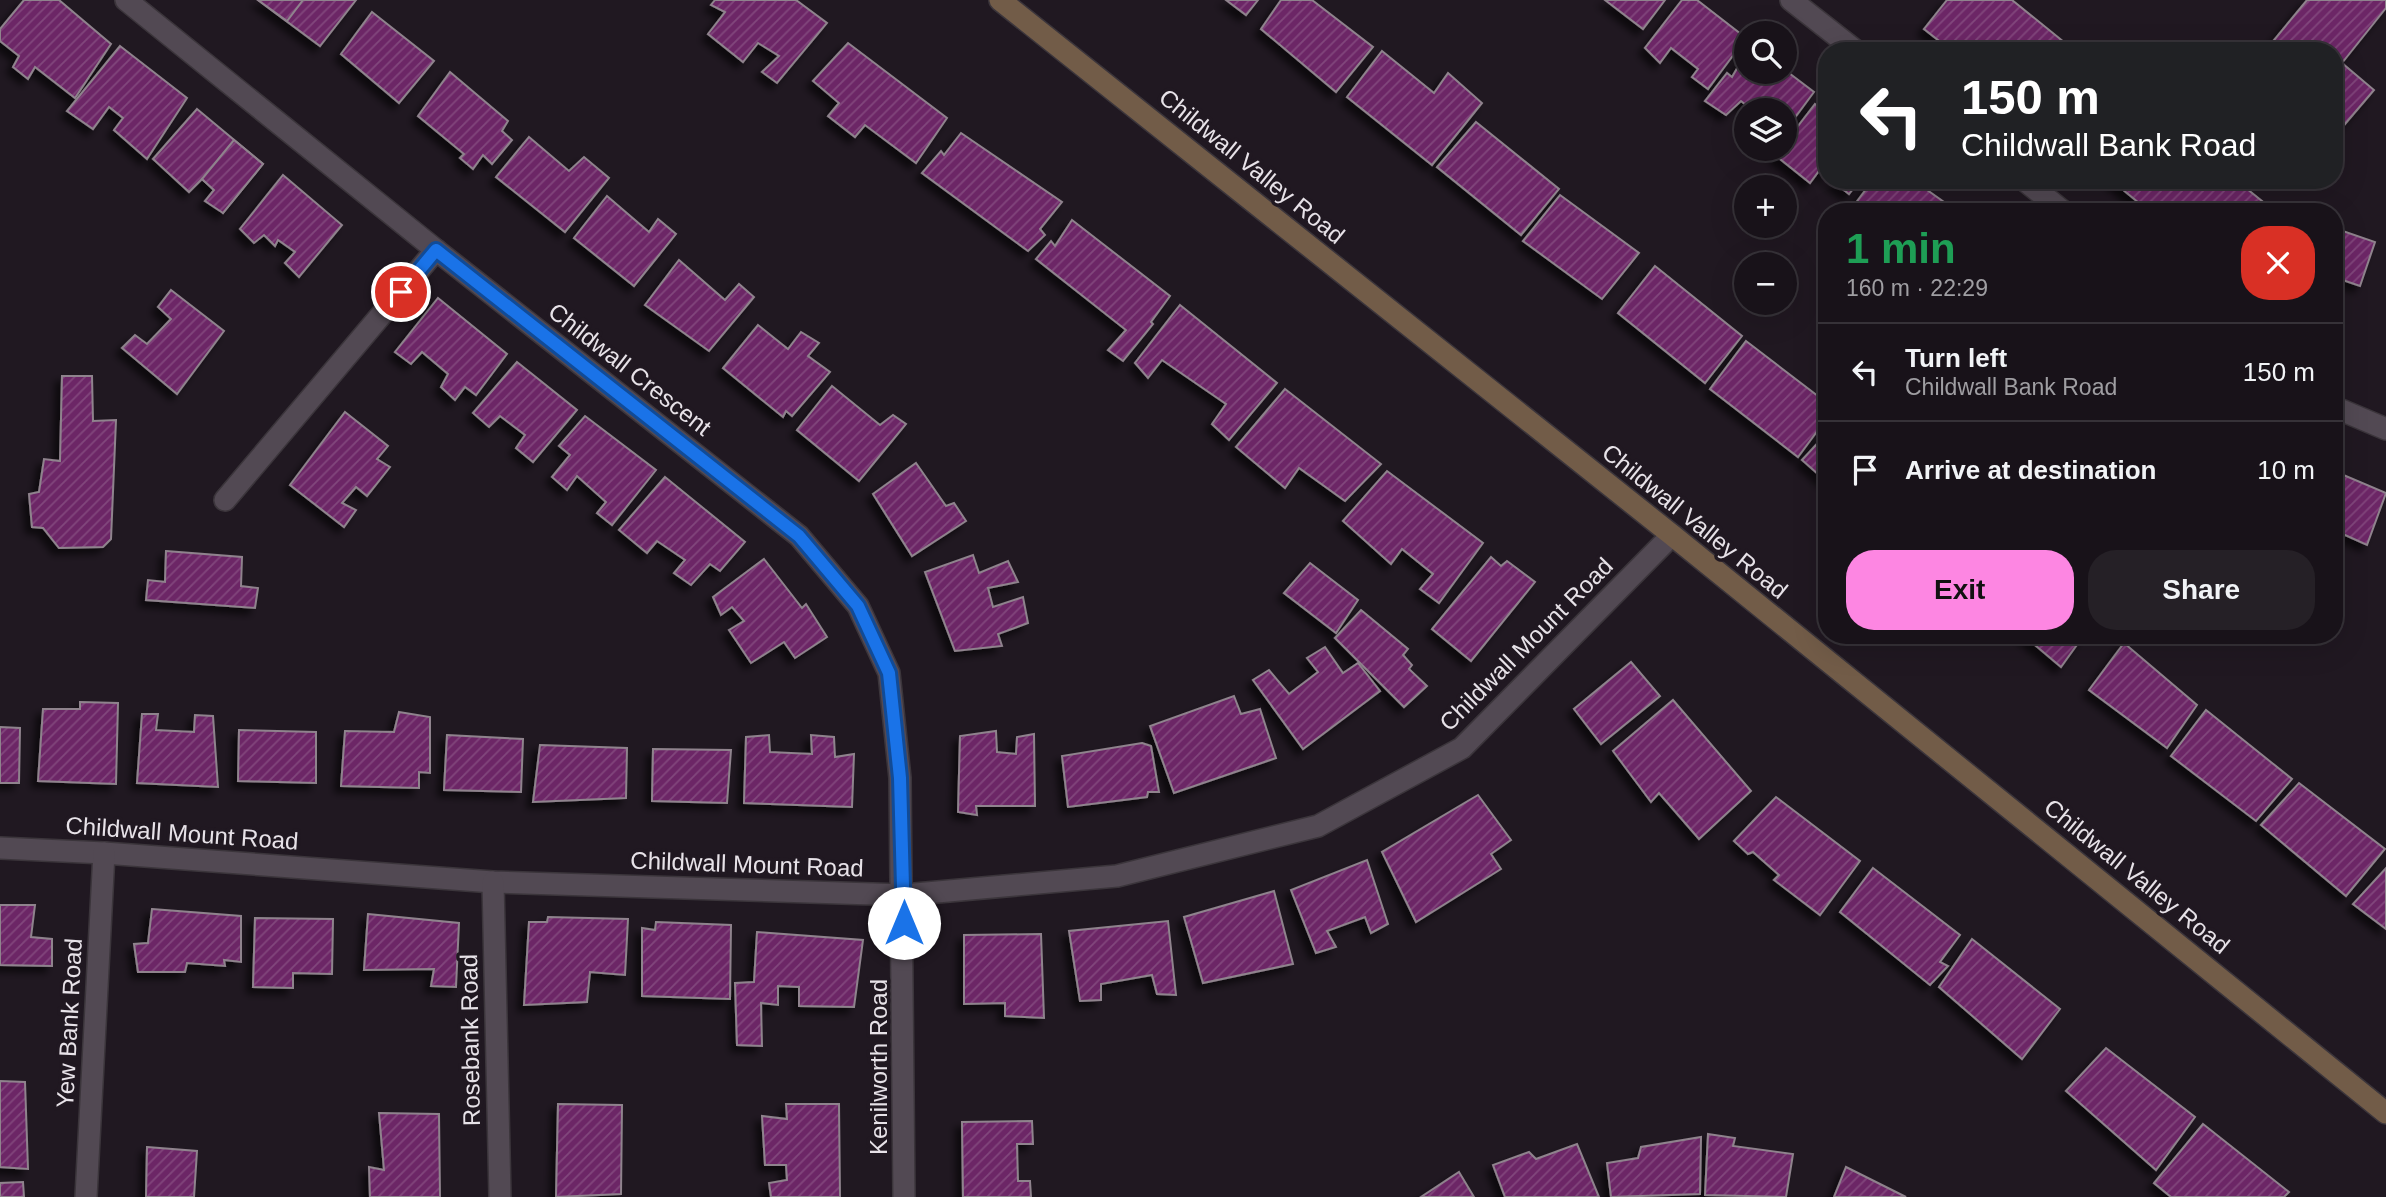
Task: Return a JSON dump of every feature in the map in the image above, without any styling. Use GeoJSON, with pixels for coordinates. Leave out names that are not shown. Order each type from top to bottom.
{"type":"FeatureCollection","features":[{"type":"Feature","properties":{"kind":"main road","name":"Childwall Valley Road"},"geometry":{"type":"LineString","coordinates":[[1000,0],[1672,535],[2386,1113]]}},
{"type":"Feature","properties":{"kind":"street","name":"Childwall Crescent"},"geometry":{"type":"LineString","coordinates":[[126,0],[436,250],[799,536],[858,606],[889,673],[900,778],[904,895]]}},
{"type":"Feature","properties":{"kind":"street"},"geometry":{"type":"LineString","coordinates":[[1791,0],[1845,42]]}},
{"type":"Feature","properties":{"kind":"street"},"geometry":{"type":"LineString","coordinates":[[2035,189],[2053,203]]}},
{"type":"Feature","properties":{"kind":"street"},"geometry":{"type":"LineString","coordinates":[[225,500],[436,250]]}},
{"type":"Feature","properties":{"kind":"street"},"geometry":{"type":"LineString","coordinates":[[2343,411],[2386,429]]}},
{"type":"Feature","properties":{"kind":"street","name":"Childwall Mount Road"},"geometry":{"type":"LineString","coordinates":[[0,848],[104,853],[493,882],[904,895],[1117,876],[1318,826],[1462,748],[1672,535]]}},
{"type":"Feature","properties":{"kind":"street","name":"Yew Bank Road"},"geometry":{"type":"LineString","coordinates":[[86,1197],[104,853]]}},
{"type":"Feature","properties":{"kind":"street","name":"Rosebank Road"},"geometry":{"type":"LineString","coordinates":[[493,882],[500,1197]]}},
{"type":"Feature","properties":{"kind":"street","name":"Kenilworth Road"},"geometry":{"type":"LineString","coordinates":[[904,895],[904,1197]]}},
{"type":"Feature","properties":{"kind":"building"},"geometry":{"type":"Polygon","coordinates":[[[24,0],[59,0],[111,44],[75,98],[35,67],[28,79],[13,67],[19,56],[0,41],[0,29],[24,0]]]}},
{"type":"Feature","properties":{"kind":"building"},"geometry":{"type":"Polygon","coordinates":[[[258,0],[356,0],[320,46],[258,0]]]}},
{"type":"Feature","properties":{"kind":"building"},"geometry":{"type":"Polygon","coordinates":[[[258,0],[303,0],[287,21],[258,0]]]}},
{"type":"Feature","properties":{"kind":"building"},"geometry":{"type":"Polygon","coordinates":[[[715,0],[796,0],[827,23],[777,83],[762,72],[779,56],[758,43],[743,62],[708,34],[725,12],[711,5],[715,0]]]}},
{"type":"Feature","properties":{"kind":"building"},"geometry":{"type":"Polygon","coordinates":[[[1226,0],[1258,0],[1246,15],[1226,0]]]}},
{"type":"Feature","properties":{"kind":"building"},"geometry":{"type":"Polygon","coordinates":[[[1281,0],[1312,0],[1373,47],[1336,92],[1261,29],[1281,0]]]}},
{"type":"Feature","properties":{"kind":"building"},"geometry":{"type":"Polygon","coordinates":[[[1605,0],[1665,0],[1643,29],[1605,0]]]}},
{"type":"Feature","properties":{"kind":"building"},"geometry":{"type":"Polygon","coordinates":[[[1682,0],[1697,0],[1734,29],[1734,54],[1708,89],[1692,77],[1698,69],[1671,48],[1660,63],[1645,48],[1682,0]]]}},
{"type":"Feature","properties":{"kind":"building"},"geometry":{"type":"Polygon","coordinates":[[[1947,0],[2012,0],[2064,42],[1941,42],[1924,29],[1947,0]]]}},
{"type":"Feature","properties":{"kind":"building"},"geometry":{"type":"Polygon","coordinates":[[[2307,0],[2386,0],[2386,8],[2343,62],[2343,42],[2272,42],[2307,0]]]}},
{"type":"Feature","properties":{"kind":"building"},"geometry":{"type":"Polygon","coordinates":[[[372,12],[434,61],[399,103],[341,54],[372,12]]]}},
{"type":"Feature","properties":{"kind":"building"},"geometry":{"type":"Polygon","coordinates":[[[848,43],[947,118],[916,163],[865,125],[855,137],[828,116],[839,103],[813,81],[848,43]]]}},
{"type":"Feature","properties":{"kind":"building"},"geometry":{"type":"Polygon","coordinates":[[[120,46],[187,98],[147,159],[114,130],[123,118],[109,107],[93,129],[67,111],[120,46]]]}},
{"type":"Feature","properties":{"kind":"building"},"geometry":{"type":"Polygon","coordinates":[[[1382,51],[1434,93],[1448,73],[1482,103],[1432,165],[1347,97],[1382,51]]]}},
{"type":"Feature","properties":{"kind":"building"},"geometry":{"type":"Polygon","coordinates":[[[2343,64],[2374,90],[2343,126],[2343,64]]]}},
{"type":"Feature","properties":{"kind":"building"},"geometry":{"type":"Polygon","coordinates":[[[450,72],[508,121],[502,131],[512,140],[492,164],[483,155],[473,169],[460,158],[464,154],[418,116],[450,72]]]}},
{"type":"Feature","properties":{"kind":"building"},"geometry":{"type":"Polygon","coordinates":[[[1727,73],[1732,77],[1734,74],[1734,84],[1797,84],[1797,79],[1814,92],[1797,115],[1797,98],[1734,98],[1734,108],[1726,115],[1705,101],[1727,73]]]}},
{"type":"Feature","properties":{"kind":"building"},"geometry":{"type":"Polygon","coordinates":[[[1815,104],[1818,106],[1818,172],[1810,183],[1782,161],[1797,161],[1797,127],[1815,104]]]}},
{"type":"Feature","properties":{"kind":"building"},"geometry":{"type":"Polygon","coordinates":[[[197,109],[263,164],[223,213],[210,197],[214,190],[202,179],[189,192],[153,159],[197,109]]]}},
{"type":"Feature","properties":{"kind":"building"},"geometry":{"type":"Polygon","coordinates":[[[1476,122],[1559,189],[1521,235],[1437,167],[1476,122]]]}},
{"type":"Feature","properties":{"kind":"building"},"geometry":{"type":"Polygon","coordinates":[[[961,133],[1062,202],[1040,229],[1045,235],[1028,251],[922,173],[941,151],[944,155],[961,133]]]}},
{"type":"Feature","properties":{"kind":"building"},"geometry":{"type":"Polygon","coordinates":[[[529,137],[569,171],[584,157],[609,178],[565,232],[496,177],[529,137]]]}},
{"type":"Feature","properties":{"kind":"building"},"geometry":{"type":"Polygon","coordinates":[[[234,140],[263,164],[223,213],[205,201],[214,190],[202,179],[234,140]]]}},
{"type":"Feature","properties":{"kind":"building"},"geometry":{"type":"Polygon","coordinates":[[[283,175],[342,225],[299,277],[285,263],[295,252],[278,240],[275,246],[264,235],[254,243],[240,229],[283,175]]]}},
{"type":"Feature","properties":{"kind":"building"},"geometry":{"type":"Polygon","coordinates":[[[1866,189],[1926,189],[1945,203],[1856,203],[1866,189]]]}},
{"type":"Feature","properties":{"kind":"building"},"geometry":{"type":"Polygon","coordinates":[[[2122,189],[2247,189],[2265,203],[2139,203],[2122,189]]]}},
{"type":"Feature","properties":{"kind":"building"},"geometry":{"type":"Polygon","coordinates":[[[1560,195],[1639,253],[1602,299],[1523,241],[1560,195]]]}},
{"type":"Feature","properties":{"kind":"building"},"geometry":{"type":"Polygon","coordinates":[[[607,196],[649,232],[658,219],[676,234],[634,286],[574,238],[607,196]]]}},
{"type":"Feature","properties":{"kind":"building"},"geometry":{"type":"Polygon","coordinates":[[[1072,220],[1170,296],[1151,322],[1153,324],[1123,361],[1108,350],[1126,330],[1036,259],[1051,241],[1055,246],[1072,220]]]}},
{"type":"Feature","properties":{"kind":"building"},"geometry":{"type":"Polygon","coordinates":[[[2343,231],[2375,242],[2360,286],[2343,280],[2343,231]]]}},
{"type":"Feature","properties":{"kind":"building"},"geometry":{"type":"Polygon","coordinates":[[[679,260],[725,300],[739,284],[754,297],[709,351],[645,305],[679,260]]]}},
{"type":"Feature","properties":{"kind":"building"},"geometry":{"type":"Polygon","coordinates":[[[1655,266],[1742,336],[1705,383],[1618,313],[1655,266]]]}},
{"type":"Feature","properties":{"kind":"building"},"geometry":{"type":"Polygon","coordinates":[[[171,290],[224,331],[177,394],[122,348],[135,335],[147,344],[171,319],[158,307],[171,290]]]}},
{"type":"Feature","properties":{"kind":"building"},"geometry":{"type":"Polygon","coordinates":[[[438,298],[507,354],[476,395],[465,387],[455,400],[441,387],[448,374],[422,352],[411,364],[395,352],[438,298]]]}},
{"type":"Feature","properties":{"kind":"building"},"geometry":{"type":"Polygon","coordinates":[[[1180,305],[1277,383],[1229,440],[1212,424],[1226,404],[1162,360],[1148,378],[1135,363],[1180,305]]]}},
{"type":"Feature","properties":{"kind":"building"},"geometry":{"type":"Polygon","coordinates":[[[758,325],[788,349],[801,332],[819,343],[808,356],[830,372],[792,416],[786,411],[783,417],[723,368],[758,325]]]}},
{"type":"Feature","properties":{"kind":"building"},"geometry":{"type":"Polygon","coordinates":[[[1746,341],[1818,396],[1818,430],[1798,457],[1710,389],[1746,341]]]}},
{"type":"Feature","properties":{"kind":"building"},"geometry":{"type":"Polygon","coordinates":[[[517,362],[577,410],[533,462],[516,448],[525,435],[500,416],[489,427],[473,413],[517,362]]]}},
{"type":"Feature","properties":{"kind":"building"},"geometry":{"type":"Polygon","coordinates":[[[62,376],[92,376],[93,421],[116,420],[111,539],[103,547],[59,548],[43,528],[32,527],[29,494],[39,492],[44,459],[60,461],[62,376]]]}},
{"type":"Feature","properties":{"kind":"building"},"geometry":{"type":"Polygon","coordinates":[[[832,386],[880,425],[893,415],[906,424],[859,481],[797,430],[832,386]]]}},
{"type":"Feature","properties":{"kind":"building"},"geometry":{"type":"Polygon","coordinates":[[[1285,389],[1381,464],[1345,501],[1299,468],[1285,488],[1236,447],[1285,389]]]}},
{"type":"Feature","properties":{"kind":"building"},"geometry":{"type":"Polygon","coordinates":[[[345,412],[388,446],[377,459],[390,467],[367,496],[356,487],[342,503],[356,510],[344,527],[290,485],[345,412]]]}},
{"type":"Feature","properties":{"kind":"building"},"geometry":{"type":"Polygon","coordinates":[[[585,416],[656,470],[612,525],[597,513],[606,502],[577,476],[567,490],[552,477],[570,455],[559,446],[585,416]]]}},
{"type":"Feature","properties":{"kind":"building"},"geometry":{"type":"Polygon","coordinates":[[[1818,443],[1818,474],[1802,460],[1818,443]]]}},
{"type":"Feature","properties":{"kind":"building"},"geometry":{"type":"Polygon","coordinates":[[[916,463],[946,506],[954,503],[966,521],[912,556],[873,494],[916,463]]]}},
{"type":"Feature","properties":{"kind":"building"},"geometry":{"type":"Polygon","coordinates":[[[1387,471],[1483,543],[1439,603],[1420,589],[1433,574],[1402,549],[1391,564],[1343,521],[1387,471]]]}},
{"type":"Feature","properties":{"kind":"building"},"geometry":{"type":"Polygon","coordinates":[[[2343,475],[2386,493],[2367,545],[2343,534],[2343,475]]]}},
{"type":"Feature","properties":{"kind":"building"},"geometry":{"type":"Polygon","coordinates":[[[665,477],[745,542],[720,571],[710,564],[691,585],[674,573],[685,560],[657,541],[647,553],[619,530],[665,477]]]}},
{"type":"Feature","properties":{"kind":"building"},"geometry":{"type":"Polygon","coordinates":[[[166,551],[242,557],[241,586],[258,588],[255,608],[146,600],[148,580],[165,582],[166,551]]]}},
{"type":"Feature","properties":{"kind":"building"},"geometry":{"type":"Polygon","coordinates":[[[973,555],[979,573],[1008,561],[1018,582],[988,588],[993,607],[1023,597],[1028,623],[998,634],[1002,646],[955,651],[925,572],[973,555]]]}},
{"type":"Feature","properties":{"kind":"building"},"geometry":{"type":"Polygon","coordinates":[[[1491,557],[1501,566],[1507,561],[1535,582],[1471,661],[1432,629],[1491,557]]]}},
{"type":"Feature","properties":{"kind":"building"},"geometry":{"type":"Polygon","coordinates":[[[764,559],[802,608],[806,604],[827,637],[795,658],[784,642],[751,663],[729,630],[744,621],[732,607],[721,615],[713,597],[764,559]]]}},
{"type":"Feature","properties":{"kind":"building"},"geometry":{"type":"Polygon","coordinates":[[[1310,563],[1358,600],[1336,633],[1284,593],[1310,563]]]}},
{"type":"Feature","properties":{"kind":"building"},"geometry":{"type":"Polygon","coordinates":[[[1361,610],[1408,649],[1403,655],[1412,665],[1409,669],[1427,686],[1404,707],[1335,638],[1361,610]]]}},
{"type":"Feature","properties":{"kind":"building"},"geometry":{"type":"Polygon","coordinates":[[[2034,644],[2078,644],[2061,667],[2034,644]]]}},
{"type":"Feature","properties":{"kind":"building"},"geometry":{"type":"Polygon","coordinates":[[[2125,644],[2197,705],[2167,748],[2089,690],[2125,644]]]}},
{"type":"Feature","properties":{"kind":"building"},"geometry":{"type":"Polygon","coordinates":[[[1325,647],[1343,673],[1358,663],[1380,691],[1303,749],[1253,680],[1269,670],[1289,694],[1318,672],[1307,658],[1325,647]]]}},
{"type":"Feature","properties":{"kind":"building"},"geometry":{"type":"Polygon","coordinates":[[[1631,662],[1660,696],[1601,744],[1574,709],[1631,662]]]}},
{"type":"Feature","properties":{"kind":"building"},"geometry":{"type":"Polygon","coordinates":[[[1234,696],[1241,714],[1260,709],[1276,758],[1174,793],[1150,726],[1234,696]]]}},
{"type":"Feature","properties":{"kind":"building"},"geometry":{"type":"Polygon","coordinates":[[[1673,700],[1751,791],[1699,839],[1659,793],[1651,802],[1613,751],[1673,700]]]}},
{"type":"Feature","properties":{"kind":"building"},"geometry":{"type":"Polygon","coordinates":[[[80,702],[118,703],[116,784],[38,781],[43,709],[80,709],[80,702]]]}},
{"type":"Feature","properties":{"kind":"building"},"geometry":{"type":"Polygon","coordinates":[[[2206,710],[2292,779],[2256,821],[2171,756],[2206,710]]]}},
{"type":"Feature","properties":{"kind":"building"},"geometry":{"type":"Polygon","coordinates":[[[399,712],[430,717],[430,773],[419,772],[419,788],[341,786],[345,731],[394,732],[399,712]]]}},
{"type":"Feature","properties":{"kind":"building"},"geometry":{"type":"Polygon","coordinates":[[[142,714],[158,714],[156,730],[194,732],[195,715],[213,716],[218,787],[137,783],[142,714]]]}},
{"type":"Feature","properties":{"kind":"building"},"geometry":{"type":"Polygon","coordinates":[[[0,727],[20,728],[19,783],[0,783],[0,727]]]}},
{"type":"Feature","properties":{"kind":"building"},"geometry":{"type":"Polygon","coordinates":[[[239,730],[316,732],[316,783],[238,781],[239,730]]]}},
{"type":"Feature","properties":{"kind":"building"},"geometry":{"type":"Polygon","coordinates":[[[996,731],[997,752],[1016,754],[1017,737],[1034,734],[1035,806],[976,806],[977,815],[958,812],[960,736],[996,731]]]}},
{"type":"Feature","properties":{"kind":"building"},"geometry":{"type":"Polygon","coordinates":[[[447,735],[523,739],[521,792],[444,790],[447,735]]]}},
{"type":"Feature","properties":{"kind":"building"},"geometry":{"type":"Polygon","coordinates":[[[769,735],[770,752],[812,754],[811,735],[834,737],[835,757],[854,754],[852,807],[744,803],[746,737],[769,735]]]}},
{"type":"Feature","properties":{"kind":"building"},"geometry":{"type":"Polygon","coordinates":[[[1142,743],[1151,746],[1159,792],[1148,792],[1147,797],[1068,807],[1062,756],[1142,743]]]}},
{"type":"Feature","properties":{"kind":"building"},"geometry":{"type":"Polygon","coordinates":[[[540,745],[627,748],[626,798],[533,802],[540,745]]]}},
{"type":"Feature","properties":{"kind":"building"},"geometry":{"type":"Polygon","coordinates":[[[653,749],[731,750],[727,803],[652,801],[653,749]]]}},
{"type":"Feature","properties":{"kind":"building"},"geometry":{"type":"Polygon","coordinates":[[[2299,783],[2385,849],[2346,896],[2261,825],[2299,783]]]}},
{"type":"Feature","properties":{"kind":"building"},"geometry":{"type":"Polygon","coordinates":[[[1478,795],[1511,840],[1491,854],[1501,869],[1416,922],[1382,852],[1478,795]]]}},
{"type":"Feature","properties":{"kind":"building"},"geometry":{"type":"Polygon","coordinates":[[[1776,797],[1860,861],[1820,915],[1774,880],[1779,875],[1753,852],[1748,854],[1734,841],[1776,797]]]}},
{"type":"Feature","properties":{"kind":"building"},"geometry":{"type":"Polygon","coordinates":[[[1367,860],[1388,924],[1371,933],[1365,917],[1327,931],[1336,947],[1316,953],[1291,890],[1367,860]]]}},
{"type":"Feature","properties":{"kind":"building"},"geometry":{"type":"Polygon","coordinates":[[[1873,868],[1960,935],[1940,962],[1948,966],[1930,985],[1840,912],[1873,868]]]}},
{"type":"Feature","properties":{"kind":"building"},"geometry":{"type":"Polygon","coordinates":[[[2386,868],[2386,929],[2353,904],[2386,868]]]}},
{"type":"Feature","properties":{"kind":"building"},"geometry":{"type":"Polygon","coordinates":[[[1274,891],[1293,964],[1203,983],[1184,917],[1274,891]]]}},
{"type":"Feature","properties":{"kind":"building"},"geometry":{"type":"Polygon","coordinates":[[[0,905],[35,905],[31,937],[52,939],[52,966],[0,965],[0,905]]]}},
{"type":"Feature","properties":{"kind":"building"},"geometry":{"type":"Polygon","coordinates":[[[152,909],[241,916],[241,962],[224,960],[225,966],[187,963],[185,972],[138,972],[134,944],[148,943],[152,909]]]}},
{"type":"Feature","properties":{"kind":"building"},"geometry":{"type":"Polygon","coordinates":[[[368,914],[459,923],[456,987],[431,986],[434,969],[364,970],[368,914]]]}},
{"type":"Feature","properties":{"kind":"building"},"geometry":{"type":"Polygon","coordinates":[[[548,917],[628,919],[625,975],[590,972],[587,1002],[524,1005],[529,922],[547,922],[548,917]]]}},
{"type":"Feature","properties":{"kind":"building"},"geometry":{"type":"Polygon","coordinates":[[[255,918],[333,919],[332,974],[293,973],[293,988],[253,987],[255,918]]]}},
{"type":"Feature","properties":{"kind":"building"},"geometry":{"type":"Polygon","coordinates":[[[1168,921],[1176,995],[1157,994],[1152,975],[1101,984],[1101,1000],[1080,1001],[1069,931],[1168,921]]]}},
{"type":"Feature","properties":{"kind":"building"},"geometry":{"type":"Polygon","coordinates":[[[656,922],[731,925],[730,999],[642,996],[642,928],[655,930],[656,922]]]}},
{"type":"Feature","properties":{"kind":"building"},"geometry":{"type":"Polygon","coordinates":[[[757,932],[863,940],[854,1007],[799,1006],[799,987],[778,986],[778,1005],[761,1003],[762,1046],[737,1045],[735,983],[754,982],[757,932]]]}},
{"type":"Feature","properties":{"kind":"building"},"geometry":{"type":"Polygon","coordinates":[[[1041,934],[1044,1018],[1005,1016],[1005,1003],[964,1004],[964,935],[1041,934]]]}},
{"type":"Feature","properties":{"kind":"building"},"geometry":{"type":"Polygon","coordinates":[[[1972,939],[2060,1009],[2022,1059],[1939,987],[1972,939]]]}},
{"type":"Feature","properties":{"kind":"building"},"geometry":{"type":"Polygon","coordinates":[[[2106,1048],[2195,1117],[2156,1170],[2066,1091],[2106,1048]]]}},
{"type":"Feature","properties":{"kind":"building"},"geometry":{"type":"Polygon","coordinates":[[[0,1081],[25,1082],[28,1169],[0,1167],[0,1081]]]}},
{"type":"Feature","properties":{"kind":"building"},"geometry":{"type":"Polygon","coordinates":[[[558,1104],[622,1105],[621,1194],[556,1197],[558,1104]]]}},
{"type":"Feature","properties":{"kind":"building"},"geometry":{"type":"Polygon","coordinates":[[[786,1104],[839,1104],[840,1197],[771,1197],[769,1183],[787,1180],[786,1165],[765,1165],[762,1116],[787,1119],[786,1104]]]}},
{"type":"Feature","properties":{"kind":"building"},"geometry":{"type":"Polygon","coordinates":[[[379,1113],[439,1114],[440,1197],[370,1197],[369,1167],[384,1170],[379,1113]]]}},
{"type":"Feature","properties":{"kind":"building"},"geometry":{"type":"Polygon","coordinates":[[[1032,1121],[1033,1144],[1017,1144],[1018,1181],[1030,1181],[1031,1197],[963,1197],[962,1122],[1032,1121]]]}},
{"type":"Feature","properties":{"kind":"building"},"geometry":{"type":"Polygon","coordinates":[[[2203,1124],[2289,1192],[2284,1197],[2171,1197],[2154,1183],[2203,1124]]]}},
{"type":"Feature","properties":{"kind":"building"},"geometry":{"type":"Polygon","coordinates":[[[1708,1134],[1735,1138],[1733,1146],[1793,1154],[1786,1197],[1705,1195],[1708,1134]]]}},
{"type":"Feature","properties":{"kind":"building"},"geometry":{"type":"Polygon","coordinates":[[[1701,1137],[1700,1194],[1611,1197],[1607,1163],[1638,1158],[1641,1147],[1701,1137]]]}},
{"type":"Feature","properties":{"kind":"building"},"geometry":{"type":"Polygon","coordinates":[[[1577,1144],[1599,1197],[1505,1197],[1493,1165],[1529,1152],[1536,1159],[1577,1144]]]}},
{"type":"Feature","properties":{"kind":"building"},"geometry":{"type":"Polygon","coordinates":[[[147,1147],[197,1151],[194,1197],[146,1197],[147,1147]]]}},
{"type":"Feature","properties":{"kind":"building"},"geometry":{"type":"Polygon","coordinates":[[[1846,1167],[1906,1197],[1834,1197],[1846,1167]]]}},
{"type":"Feature","properties":{"kind":"building"},"geometry":{"type":"Polygon","coordinates":[[[1459,1172],[1474,1197],[1421,1197],[1459,1172]]]}},
{"type":"Feature","properties":{"kind":"building"},"geometry":{"type":"Polygon","coordinates":[[[23,1182],[24,1197],[0,1197],[0,1183],[23,1182]]]}},
{"type":"Feature","properties":{"kind":"route"},"geometry":{"type":"LineString","coordinates":[[401,292],[436,250],[799,536],[858,606],[889,673],[900,778],[904,923]]}}]}
